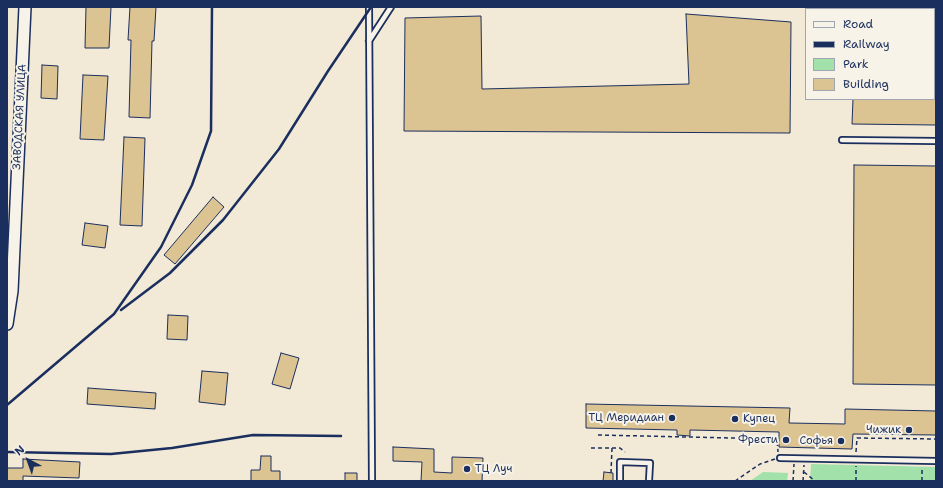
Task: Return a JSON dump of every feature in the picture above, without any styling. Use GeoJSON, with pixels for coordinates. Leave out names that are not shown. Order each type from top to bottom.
{"type":"FeatureCollection","features":[{"type":"Feature","properties":{"kind":"street","name":"ЗАВОДСКАЯ УЛИЦА"},"geometry":{"type":"LineString","coordinates":[[7,324],[12,291],[25,7]]}},
{"type":"Feature","properties":{"kind":"lane"},"geometry":{"type":"LineString","coordinates":[[369,7],[372,481]]}},
{"type":"Feature","properties":{"kind":"lane"},"geometry":{"type":"LineString","coordinates":[[369,41],[391,7]]}},
{"type":"Feature","properties":{"kind":"lane"},"geometry":{"type":"LineString","coordinates":[[842,140],[936,141]]}},
{"type":"Feature","properties":{"kind":"lane"},"geometry":{"type":"LineString","coordinates":[[780,458],[936,461]]}},
{"type":"Feature","properties":{"kind":"lane"},"geometry":{"type":"LineString","coordinates":[[620,481],[620,462],[650,463],[649,481]]}},
{"type":"Feature","properties":{"kind":"path"},"geometry":{"type":"LineString","coordinates":[[598,436],[777,439],[777,447],[780,458],[760,464],[734,481]]}},
{"type":"Feature","properties":{"kind":"path"},"geometry":{"type":"LineString","coordinates":[[856,481],[856,438],[936,439]]}},
{"type":"Feature","properties":{"kind":"path"},"geometry":{"type":"LineString","coordinates":[[591,448],[620,448],[625,452]]}},
{"type":"Feature","properties":{"kind":"path"},"geometry":{"type":"LineString","coordinates":[[611,473],[612,448]]}},
{"type":"Feature","properties":{"kind":"path"},"geometry":{"type":"LineString","coordinates":[[793,481],[794,458]]}},
{"type":"Feature","properties":{"kind":"path"},"geometry":{"type":"LineString","coordinates":[[803,481],[804,458]]}},
{"type":"Feature","properties":{"kind":"path"},"geometry":{"type":"LineString","coordinates":[[922,461],[922,481]]}},
{"type":"Feature","properties":{"kind":"path"},"geometry":{"type":"LineString","coordinates":[[803,472],[815,481]]}},
{"type":"Feature","properties":{"kind":"green space"},"geometry":{"type":"Polygon","coordinates":[[[811,464],[936,467],[936,481],[810,481],[811,464]]]}},
{"type":"Feature","properties":{"kind":"green space"},"geometry":{"type":"Polygon","coordinates":[[[763,472],[788,473],[787,481],[750,481],[763,472]]]}},
{"type":"Feature","properties":{"kind":"building"},"geometry":{"type":"Polygon","coordinates":[[[86,7],[111,7],[109,48],[85,48],[86,7]]]}},
{"type":"Feature","properties":{"kind":"building"},"geometry":{"type":"Polygon","coordinates":[[[130,7],[156,7],[154,41],[152,41],[150,118],[129,117],[131,40],[128,40],[130,7]]]}},
{"type":"Feature","properties":{"kind":"building"},"geometry":{"type":"Polygon","coordinates":[[[686,14],[791,22],[790,133],[404,131],[405,18],[481,16],[482,89],[689,84],[686,14]]]}},
{"type":"Feature","properties":{"kind":"building"},"geometry":{"type":"Polygon","coordinates":[[[42,65],[58,66],[57,99],[41,98],[42,65]]]}},
{"type":"Feature","properties":{"kind":"building"},"geometry":{"type":"Polygon","coordinates":[[[83,75],[108,76],[104,140],[80,139],[83,75]]]}},
{"type":"Feature","properties":{"kind":"building"},"geometry":{"type":"Polygon","coordinates":[[[936,99],[936,125],[852,124],[853,100],[936,99]]]}},
{"type":"Feature","properties":{"kind":"building"},"geometry":{"type":"Polygon","coordinates":[[[124,137],[145,138],[142,226],[120,225],[124,137]]]}},
{"type":"Feature","properties":{"kind":"building"},"geometry":{"type":"Polygon","coordinates":[[[854,165],[936,166],[936,385],[853,384],[854,165]]]}},
{"type":"Feature","properties":{"kind":"building"},"geometry":{"type":"Polygon","coordinates":[[[213,197],[224,207],[175,264],[164,255],[213,197]]]}},
{"type":"Feature","properties":{"kind":"building"},"geometry":{"type":"Polygon","coordinates":[[[85,223],[108,226],[105,248],[82,245],[85,223]]]}},
{"type":"Feature","properties":{"kind":"building"},"geometry":{"type":"Polygon","coordinates":[[[168,315],[188,316],[187,340],[167,339],[168,315]]]}},
{"type":"Feature","properties":{"kind":"building"},"geometry":{"type":"Polygon","coordinates":[[[281,353],[299,358],[290,389],[272,384],[281,353]]]}},
{"type":"Feature","properties":{"kind":"building"},"geometry":{"type":"Polygon","coordinates":[[[202,371],[228,373],[225,405],[199,402],[202,371]]]}},
{"type":"Feature","properties":{"kind":"building"},"geometry":{"type":"Polygon","coordinates":[[[88,388],[156,393],[155,409],[87,404],[88,388]]]}},
{"type":"Feature","properties":{"kind":"building"},"geometry":{"type":"Polygon","coordinates":[[[586,404],[790,408],[789,423],[845,424],[845,409],[936,411],[936,435],[853,434],[852,449],[779,447],[779,432],[690,430],[690,436],[677,435],[677,430],[586,428],[586,404]]]}},
{"type":"Feature","properties":{"kind":"building"},"geometry":{"type":"Polygon","coordinates":[[[393,447],[434,449],[434,472],[452,473],[452,457],[483,458],[482,481],[421,481],[422,462],[393,461],[393,447]]]}},
{"type":"Feature","properties":{"kind":"building"},"geometry":{"type":"Polygon","coordinates":[[[261,456],[271,456],[271,471],[280,471],[280,481],[251,481],[251,470],[260,470],[261,456]]]}},
{"type":"Feature","properties":{"kind":"building"},"geometry":{"type":"Polygon","coordinates":[[[23,459],[80,462],[79,478],[23,476],[23,481],[7,481],[7,468],[23,468],[23,459]]]}},
{"type":"Feature","properties":{"kind":"building"},"geometry":{"type":"Polygon","coordinates":[[[604,472],[613,473],[613,481],[603,481],[604,472]]]}},
{"type":"Feature","properties":{"kind":"building"},"geometry":{"type":"Polygon","coordinates":[[[345,473],[357,473],[357,481],[345,481],[345,473]]]}},
{"type":"Feature","properties":{"kind":"railway"},"geometry":{"type":"LineString","coordinates":[[7,405],[114,314],[161,247],[192,185],[211,131],[212,7]]}},
{"type":"Feature","properties":{"kind":"railway"},"geometry":{"type":"LineString","coordinates":[[121,310],[170,273],[223,220],[279,149],[328,71],[371,7]]}},
{"type":"Feature","properties":{"kind":"railway"},"geometry":{"type":"LineString","coordinates":[[7,452],[111,454],[172,448],[253,435],[341,436]]}},
{"type":"Feature","properties":{"kind":"place","name":"ТЦ Меридиан"},"geometry":{"type":"Point","coordinates":[672,418]}},
{"type":"Feature","properties":{"kind":"place","name":"Купец"},"geometry":{"type":"Point","coordinates":[735,419]}},
{"type":"Feature","properties":{"kind":"place","name":"Чижик"},"geometry":{"type":"Point","coordinates":[909,430]}},
{"type":"Feature","properties":{"kind":"place","name":"Фрести"},"geometry":{"type":"Point","coordinates":[786,440]}},
{"type":"Feature","properties":{"kind":"place","name":"Софья"},"geometry":{"type":"Point","coordinates":[841,441]}},
{"type":"Feature","properties":{"kind":"place","name":"ТЦ Луч"},"geometry":{"type":"Point","coordinates":[467,469]}}]}
